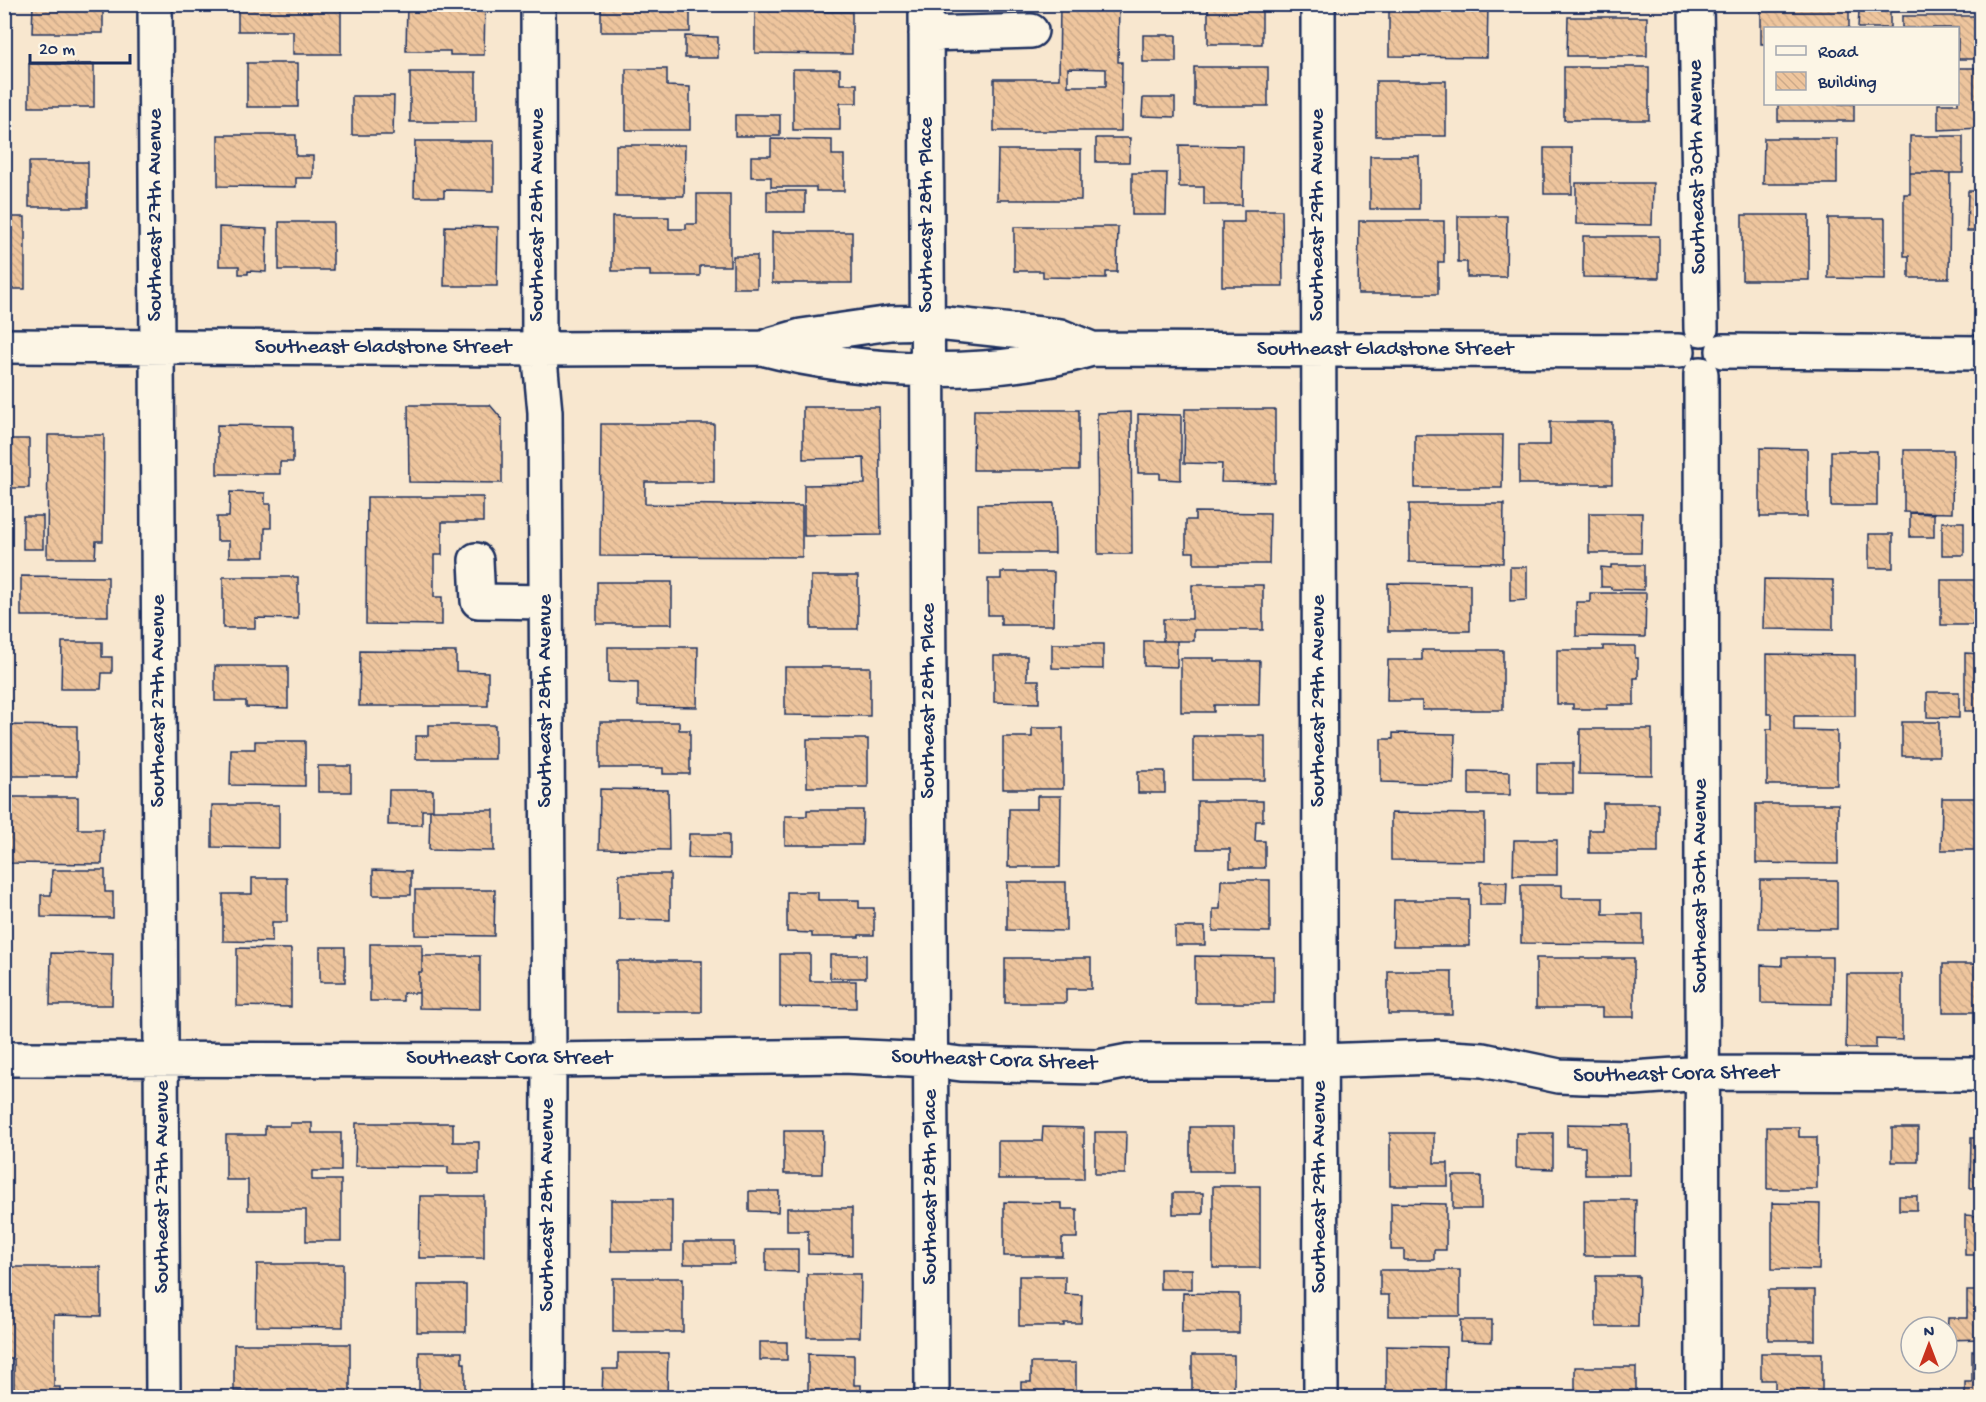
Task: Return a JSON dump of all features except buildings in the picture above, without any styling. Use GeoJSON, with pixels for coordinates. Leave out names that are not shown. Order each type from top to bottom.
{"type":"FeatureCollection","features":[{"type":"Feature","properties":{"kind":"street","name":"Southeast 27th Avenue"},"geometry":{"type":"LineString","coordinates":[[155,4],[163,1398]]}},
{"type":"Feature","properties":{"kind":"street","name":"Southeast 28th Avenue"},"geometry":{"type":"LineString","coordinates":[[538,4],[539,349],[544,412],[546,602],[549,1060],[548,1398]]}},
{"type":"Feature","properties":{"kind":"street","name":"Southeast 29th Avenue"},"geometry":{"type":"LineString","coordinates":[[1318,4],[1321,1398]]}},
{"type":"Feature","properties":{"kind":"street","name":"Southeast 30th Avenue"},"geometry":{"type":"LineString","coordinates":[[1696,4],[1701,351],[1703,1398]]}},
{"type":"Feature","properties":{"kind":"street"},"geometry":{"type":"LineString","coordinates":[[926,20],[1031,31]]}},
{"type":"Feature","properties":{"kind":"street","name":"Southeast 28th Place"},"geometry":{"type":"LineString","coordinates":[[926,20],[932,1398]]}},
{"type":"Feature","properties":{"kind":"street","name":"Southeast Gladstone Street"},"geometry":{"type":"LineString","coordinates":[[762,348],[801,336],[891,323],[927,322],[1060,336],[1092,349]]}},
{"type":"Feature","properties":{"kind":"street","name":"Southeast Gladstone Street"},"geometry":{"type":"LineString","coordinates":[[4,346],[762,348],[794,356],[890,368],[927,369],[967,369],[1060,358],[1092,349],[1982,353]]}},
{"type":"Feature","properties":{"kind":"street"},"geometry":{"type":"LineString","coordinates":[[476,560],[478,601],[546,602]]}},
{"type":"Feature","properties":{"kind":"street","name":"Southeast Cora Street"},"geometry":{"type":"LineString","coordinates":[[4,1059],[549,1060],[843,1056],[931,1059],[961,1064],[1098,1067],[1129,1061],[1320,1061],[1434,1057],[1483,1059],[1567,1076],[1634,1078],[1702,1073],[1982,1074]]}}]}
